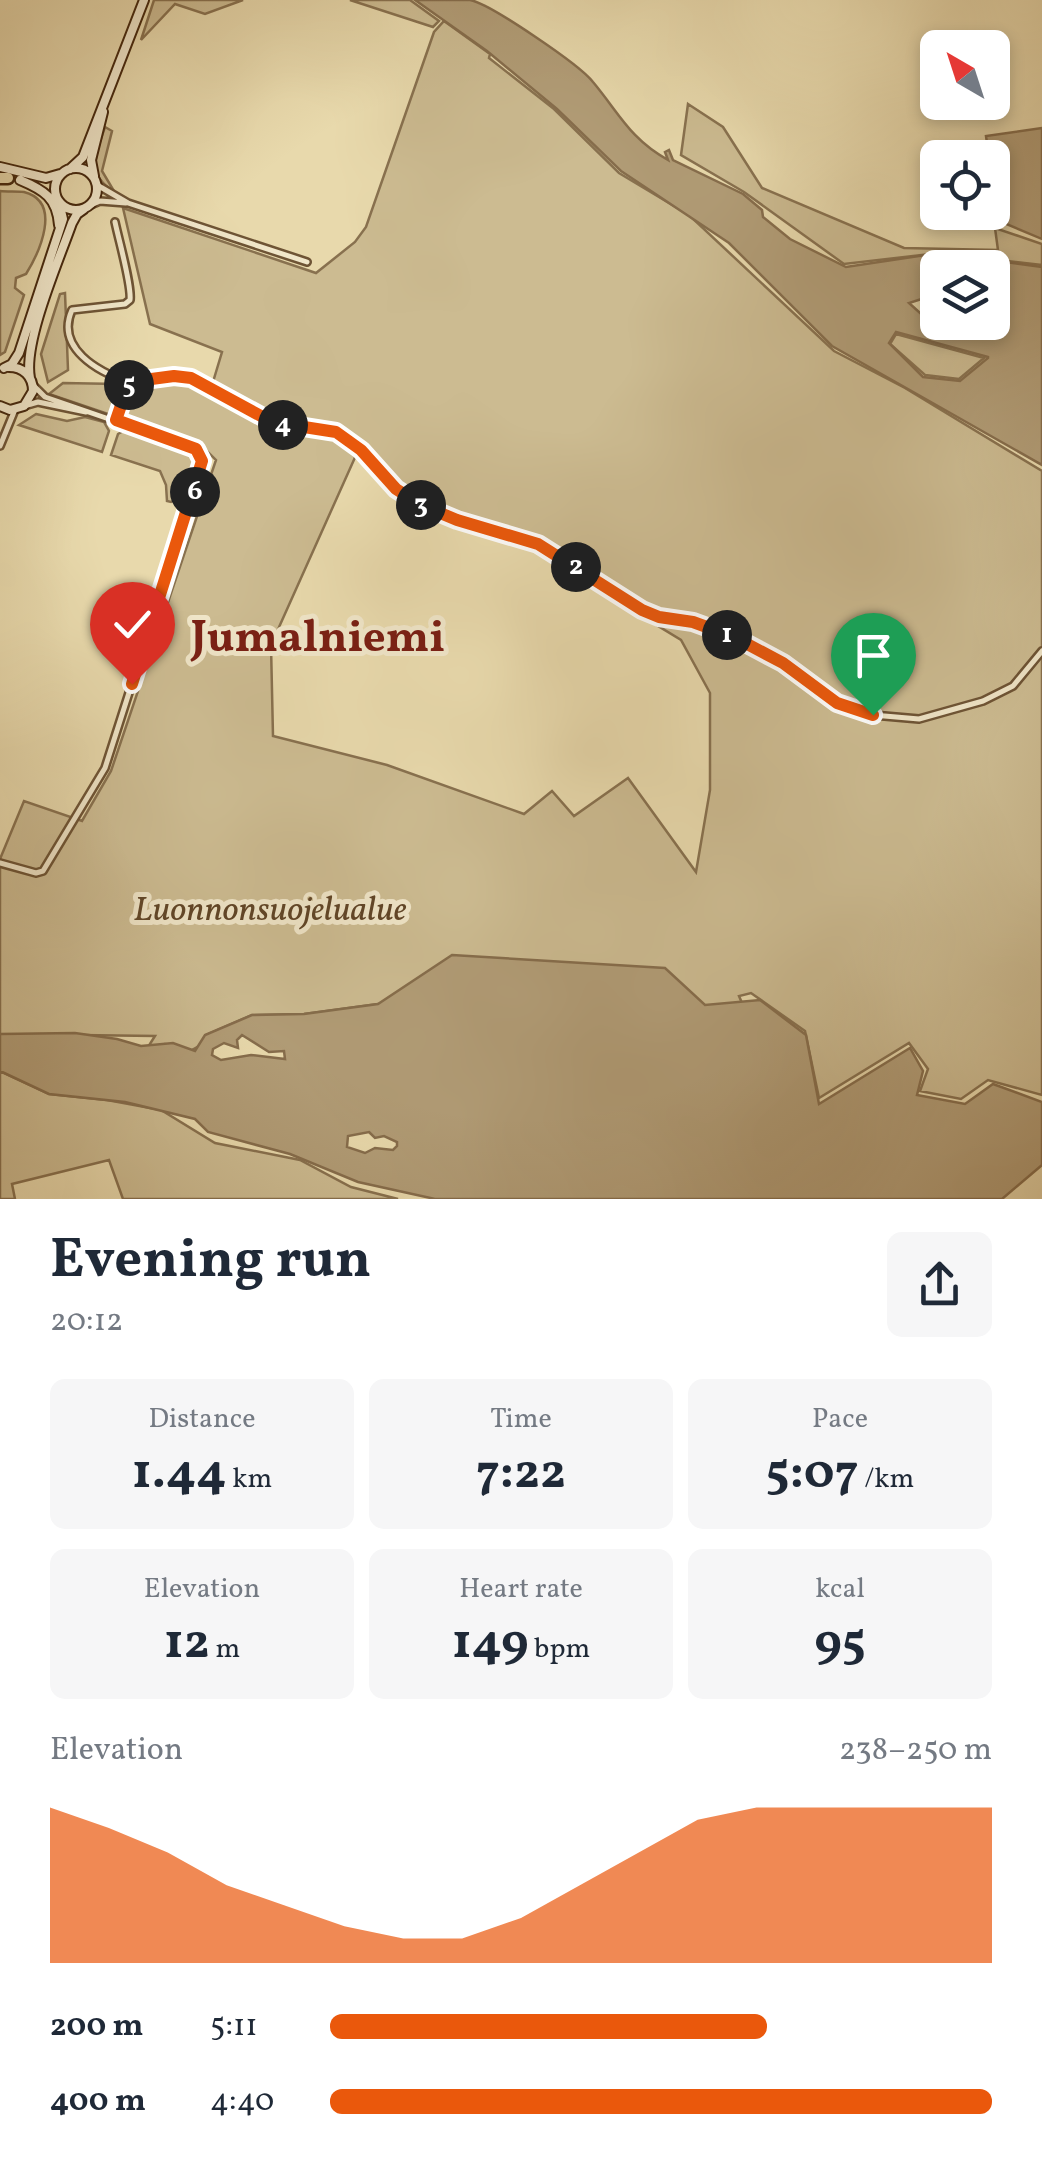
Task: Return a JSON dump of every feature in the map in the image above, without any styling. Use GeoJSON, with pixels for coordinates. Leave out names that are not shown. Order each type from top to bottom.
{"type":"FeatureCollection","features":[{"type":"Feature","properties":{"kind":"street"},"geometry":{"type":"LineString","coordinates":[[88,207],[96,182],[91,160],[103,107],[144,0]]}},
{"type":"Feature","properties":{"kind":"street"},"geometry":{"type":"LineString","coordinates":[[2,369],[12,364],[19,353],[64,213],[56,182],[83,157],[94,120],[103,107]]}},
{"type":"Feature","properties":{"kind":"street"},"geometry":{"type":"LineString","coordinates":[[0,167],[46,178],[84,169],[128,203]]}},
{"type":"Feature","properties":{"kind":"street"},"geometry":{"type":"LineString","coordinates":[[7,178],[48,187],[70,210],[88,207]]}},
{"type":"Feature","properties":{"kind":"street"},"geometry":{"type":"LineString","coordinates":[[7,178],[50,197],[58,213],[58,232]]}},
{"type":"Feature","properties":{"kind":"street"},"geometry":{"type":"LineString","coordinates":[[0,446],[9,419],[32,395],[28,356],[72,223],[88,207],[100,200],[128,203],[307,262]]}},
{"type":"Feature","properties":{"kind":"street"},"geometry":{"type":"LineString","coordinates":[[116,222],[122,261],[132,290],[130,300],[125,304],[72,310],[71,345],[87,360],[129,382],[174,376],[191,378],[272,422],[336,432],[361,450],[396,489],[421,505],[538,544],[642,610],[734,637],[783,663],[837,703],[873,715],[919,719],[983,701],[1013,686],[1042,650]]}},
{"type":"Feature","properties":{"kind":"street"},"geometry":{"type":"LineString","coordinates":[[0,863],[43,872],[96,787],[201,472],[202,458],[196,449],[46,397],[18,368],[2,369]]}},
{"type":"Feature","properties":{"kind":"street"},"geometry":{"type":"LineString","coordinates":[[116,420],[129,382]]}},
{"type":"Feature","properties":{"kind":"street"},"geometry":{"type":"LineString","coordinates":[[0,406],[20,408],[38,402],[94,413]]}},
{"type":"Feature","properties":{"kind":"green space"},"geometry":{"type":"Polygon","coordinates":[[[154,0],[243,0],[205,14],[175,4],[141,40],[154,0]]]}},
{"type":"Feature","properties":{"kind":"green space"},"geometry":{"type":"Polygon","coordinates":[[[350,0],[410,0],[439,21],[433,27],[350,0]]]}},
{"type":"Feature","properties":{"kind":"green space","name":"Luonnonsuojelualue"},"geometry":{"type":"Polygon","coordinates":[[[444,21],[490,54],[489,58],[554,109],[619,173],[689,215],[834,351],[905,388],[1042,471],[1042,1095],[988,1080],[961,1099],[920,1091],[928,1069],[909,1043],[819,1098],[805,1031],[751,993],[739,996],[742,1003],[728,1030],[378,1004],[304,1014],[252,1015],[206,1035],[190,1051],[165,1044],[148,1047],[155,1036],[0,1034],[0,859],[24,801],[82,821],[111,771],[216,460],[200,444],[128,421],[124,414],[137,387],[183,383],[226,401],[230,394],[213,382],[222,352],[150,324],[123,208],[316,273],[355,242],[366,227],[434,32],[444,21]],[[357,453],[271,645],[273,736],[387,765],[524,814],[552,791],[574,816],[628,778],[696,872],[710,790],[710,693],[681,640],[531,549],[460,529],[395,495],[357,453]]]}},
{"type":"Feature","properties":{"kind":"green space"},"geometry":{"type":"Polygon","coordinates":[[[688,104],[723,127],[762,188],[904,248],[998,250],[920,250],[920,255],[844,264],[744,192],[681,155],[688,104]]]}},
{"type":"Feature","properties":{"kind":"green space"},"geometry":{"type":"Polygon","coordinates":[[[105,127],[112,131],[102,171],[114,191],[96,170],[105,127]]]}},
{"type":"Feature","properties":{"kind":"green space"},"geometry":{"type":"Polygon","coordinates":[[[0,191],[24,192],[36,198],[45,217],[37,254],[26,274],[16,278],[15,288],[24,295],[5,352],[0,355],[0,191]]]}},
{"type":"Feature","properties":{"kind":"green space"},"geometry":{"type":"Polygon","coordinates":[[[995,230],[1042,244],[1042,265],[1010,261],[1010,250],[998,250],[995,230]]]}},
{"type":"Feature","properties":{"kind":"green space"},"geometry":{"type":"Polygon","coordinates":[[[65,293],[68,370],[48,382],[41,354],[60,294],[65,293]]]}},
{"type":"Feature","properties":{"kind":"green space"},"geometry":{"type":"Polygon","coordinates":[[[896,334],[984,358],[959,379],[925,375],[890,344],[896,334]]]}},
{"type":"Feature","properties":{"kind":"green space"},"geometry":{"type":"Polygon","coordinates":[[[63,383],[118,384],[123,391],[116,412],[108,414],[49,394],[63,383]]]}},
{"type":"Feature","properties":{"kind":"green space"},"geometry":{"type":"Polygon","coordinates":[[[36,414],[67,421],[85,417],[104,422],[109,431],[102,452],[19,425],[36,414]]]}},
{"type":"Feature","properties":{"kind":"green space"},"geometry":{"type":"Polygon","coordinates":[[[125,430],[189,450],[197,464],[192,490],[167,501],[160,471],[111,455],[118,434],[125,430]]]}},
{"type":"Feature","properties":{"kind":"green space"},"geometry":{"type":"Polygon","coordinates":[[[0,1071],[49,1094],[161,1110],[215,1143],[300,1160],[351,1187],[398,1199],[123,1199],[109,1160],[12,1184],[15,1199],[0,1199],[0,1071]]]}},
{"type":"Feature","properties":{"kind":"shaded area"},"geometry":{"type":"Polygon","coordinates":[[[415,0],[470,0],[514,23],[585,74],[634,134],[655,152],[668,160],[665,152],[669,150],[673,160],[743,194],[790,239],[846,267],[920,256],[920,299],[909,303],[920,313],[920,339],[896,332],[889,343],[923,377],[960,381],[988,358],[925,340],[1010,340],[1010,263],[1042,267],[1042,465],[832,346],[729,243],[621,171],[557,109],[487,51],[415,0]]]}},
{"type":"Feature","properties":{"kind":"shaded area"},"geometry":{"type":"Polygon","coordinates":[[[1042,128],[1042,239],[1010,226],[1010,140],[987,140],[986,136],[1042,128]]]}},
{"type":"Feature","properties":{"kind":"shaded area"},"geometry":{"type":"Polygon","coordinates":[[[452,955],[665,968],[705,1005],[760,1000],[806,1035],[819,1104],[910,1048],[923,1071],[917,1095],[965,1104],[993,1084],[1042,1102],[1042,1165],[1002,1199],[435,1199],[358,1182],[290,1154],[208,1132],[195,1119],[125,1102],[49,1094],[0,1071],[0,1034],[75,1033],[141,1046],[173,1043],[195,1051],[205,1035],[252,1015],[304,1014],[378,1004],[452,955]],[[242,1035],[237,1040],[238,1048],[224,1043],[213,1049],[212,1055],[221,1060],[251,1055],[285,1059],[284,1051],[269,1052],[242,1035]],[[369,1132],[348,1136],[347,1147],[365,1153],[375,1148],[393,1150],[397,1146],[397,1142],[384,1136],[375,1138],[369,1132]]]}},
{"type":"Feature","properties":{"kind":"district","name":"Jumalniemi"},"geometry":{"type":"Point","coordinates":[318,639]}},
{"type":"Feature","properties":{"kind":"route"},"geometry":{"type":"LineString","coordinates":[[132,684],[202,461],[196,449],[116,420],[129,382],[174,376],[206,384],[272,422],[326,429],[346,437],[396,489],[421,505],[538,544],[642,610],[734,637],[783,663],[837,703],[873,715]]}}]}
